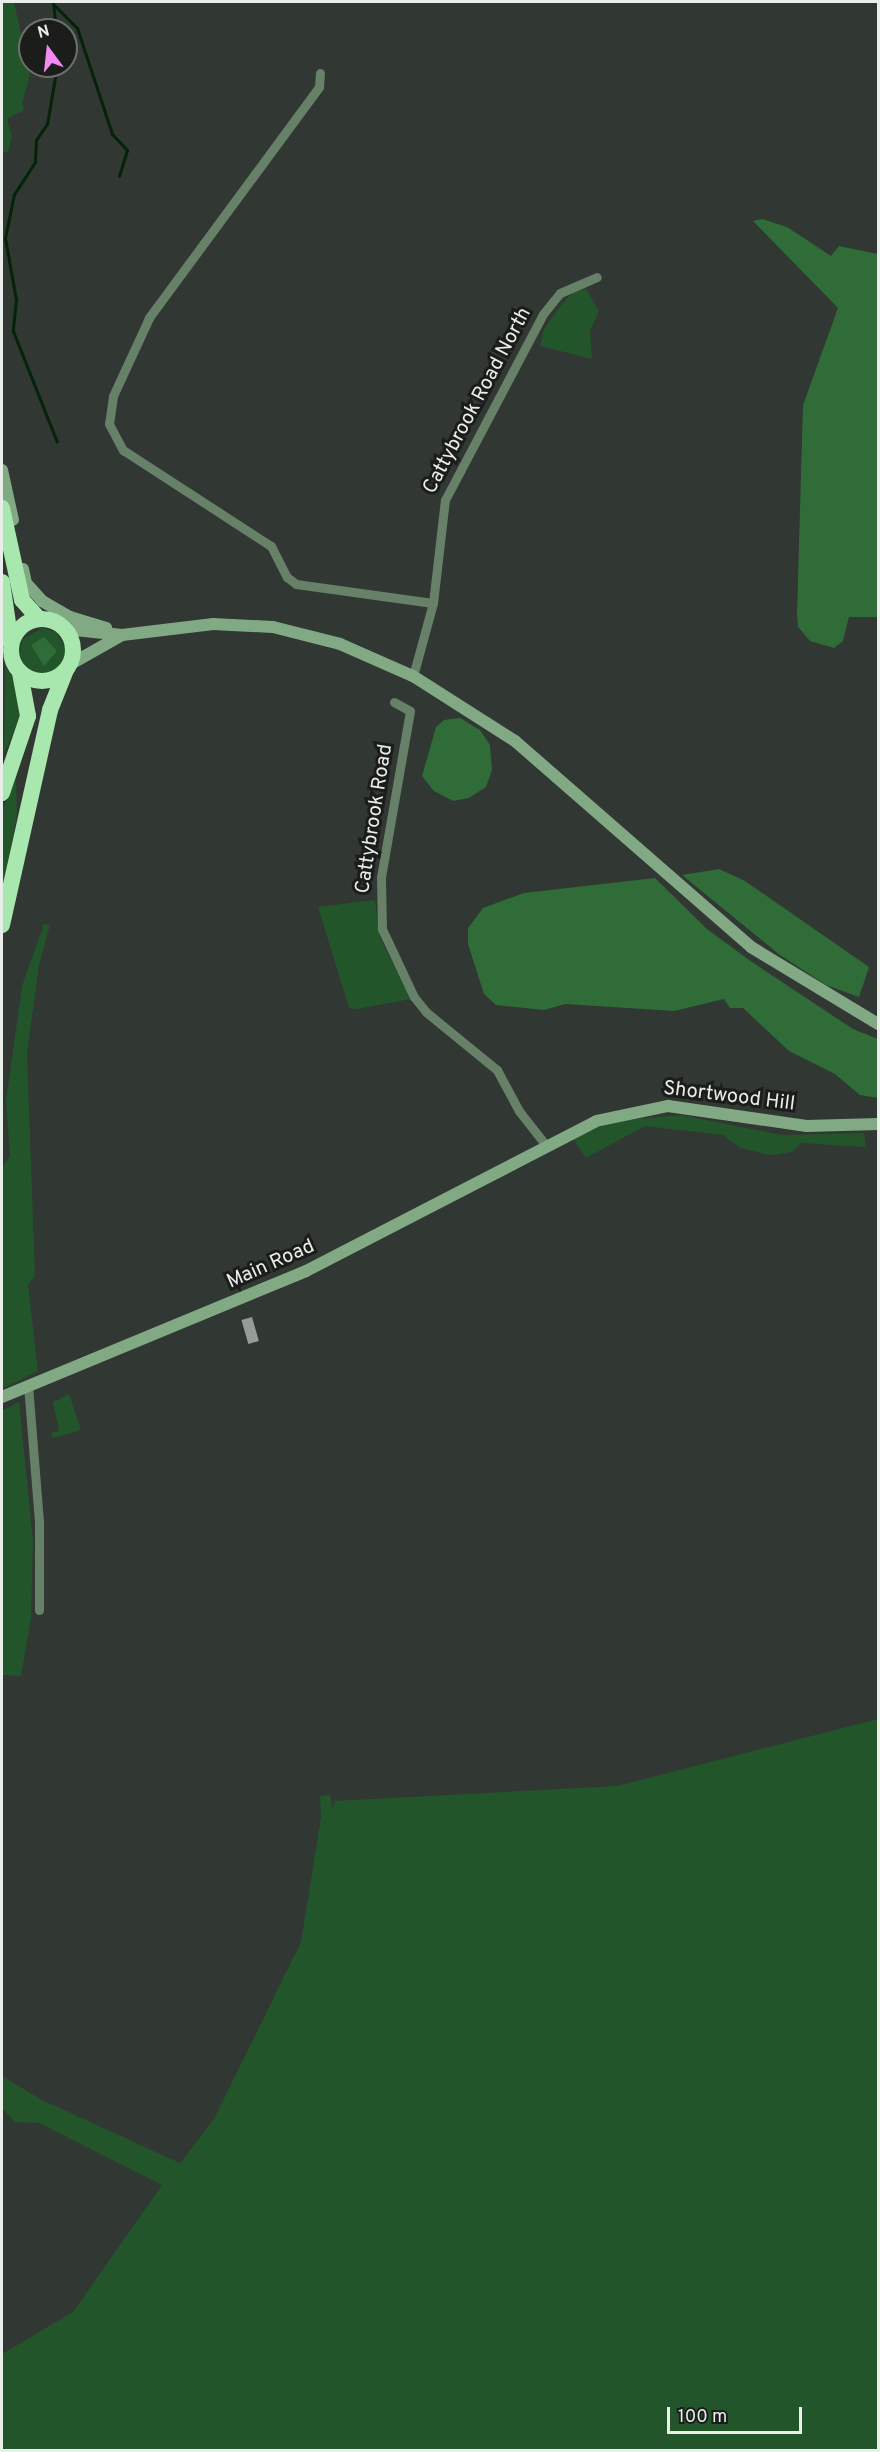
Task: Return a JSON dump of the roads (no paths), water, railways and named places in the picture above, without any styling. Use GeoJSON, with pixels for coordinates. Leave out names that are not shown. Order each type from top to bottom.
{"type":"FeatureCollection","features":[{"type":"Feature","properties":{"kind":"highway"},"geometry":{"type":"LineString","coordinates":[[2,508],[22,600],[39,619],[66,629],[73,647],[68,668],[50,710],[2,925]]}},
{"type":"Feature","properties":{"kind":"highway"},"geometry":{"type":"LineString","coordinates":[[2,582],[12,659],[20,673],[28,716],[2,793]]}},
{"type":"Feature","properties":{"kind":"highway"},"geometry":{"type":"LineString","coordinates":[[11,644],[18,630],[39,619]]}},
{"type":"Feature","properties":{"kind":"highway"},"geometry":{"type":"LineString","coordinates":[[20,673],[40,681],[68,668]]}},
{"type":"Feature","properties":{"kind":"main road"},"geometry":{"type":"LineString","coordinates":[[2,470],[26,583],[33,594],[94,626],[162,629]]}},
{"type":"Feature","properties":{"kind":"main road"},"geometry":{"type":"LineString","coordinates":[[66,629],[122,635],[213,624],[273,627],[340,644],[413,676],[514,741],[751,947],[879,1024]]}},
{"type":"Feature","properties":{"kind":"main road"},"geometry":{"type":"LineString","coordinates":[[68,668],[122,635]]}},
{"type":"Feature","properties":{"kind":"main road","name":"Shortwood Hill"},"geometry":{"type":"LineString","coordinates":[[545,1144],[596,1121],[668,1106],[807,1126],[879,1124]]}},
{"type":"Feature","properties":{"kind":"main road","name":"Main Road"},"geometry":{"type":"LineString","coordinates":[[2,1397],[306,1271],[545,1144]]}},
{"type":"Feature","properties":{"kind":"street"},"geometry":{"type":"LineString","coordinates":[[320,73],[319,87],[149,318],[113,396],[109,424],[123,450],[271,546],[287,577],[296,584],[434,603]]}},
{"type":"Feature","properties":{"kind":"street","name":"Cattybrook Road North"},"geometry":{"type":"LineString","coordinates":[[413,676],[434,603],[440,511],[454,480],[543,314],[560,293],[597,277]]}},
{"type":"Feature","properties":{"kind":"street","name":"Cattybrook Road"},"geometry":{"type":"LineString","coordinates":[[394,702],[410,711],[381,878],[382,929],[414,997],[426,1012],[497,1070],[519,1111],[545,1144]]}},
{"type":"Feature","properties":{"kind":"street"},"geometry":{"type":"LineString","coordinates":[[25,1386],[39,1521],[39,1610]]}},
{"type":"Feature","properties":{"kind":"waterway"},"geometry":{"type":"LineString","coordinates":[[53,2],[55,18]]}},
{"type":"Feature","properties":{"kind":"waterway"},"geometry":{"type":"LineString","coordinates":[[54,5],[77,28],[112,134],[127,150],[119,176]]}},
{"type":"Feature","properties":{"kind":"waterway"},"geometry":{"type":"LineString","coordinates":[[55,78],[47,124],[36,140],[35,162],[14,194],[5,238],[16,300],[13,331],[57,442]]}}]}
